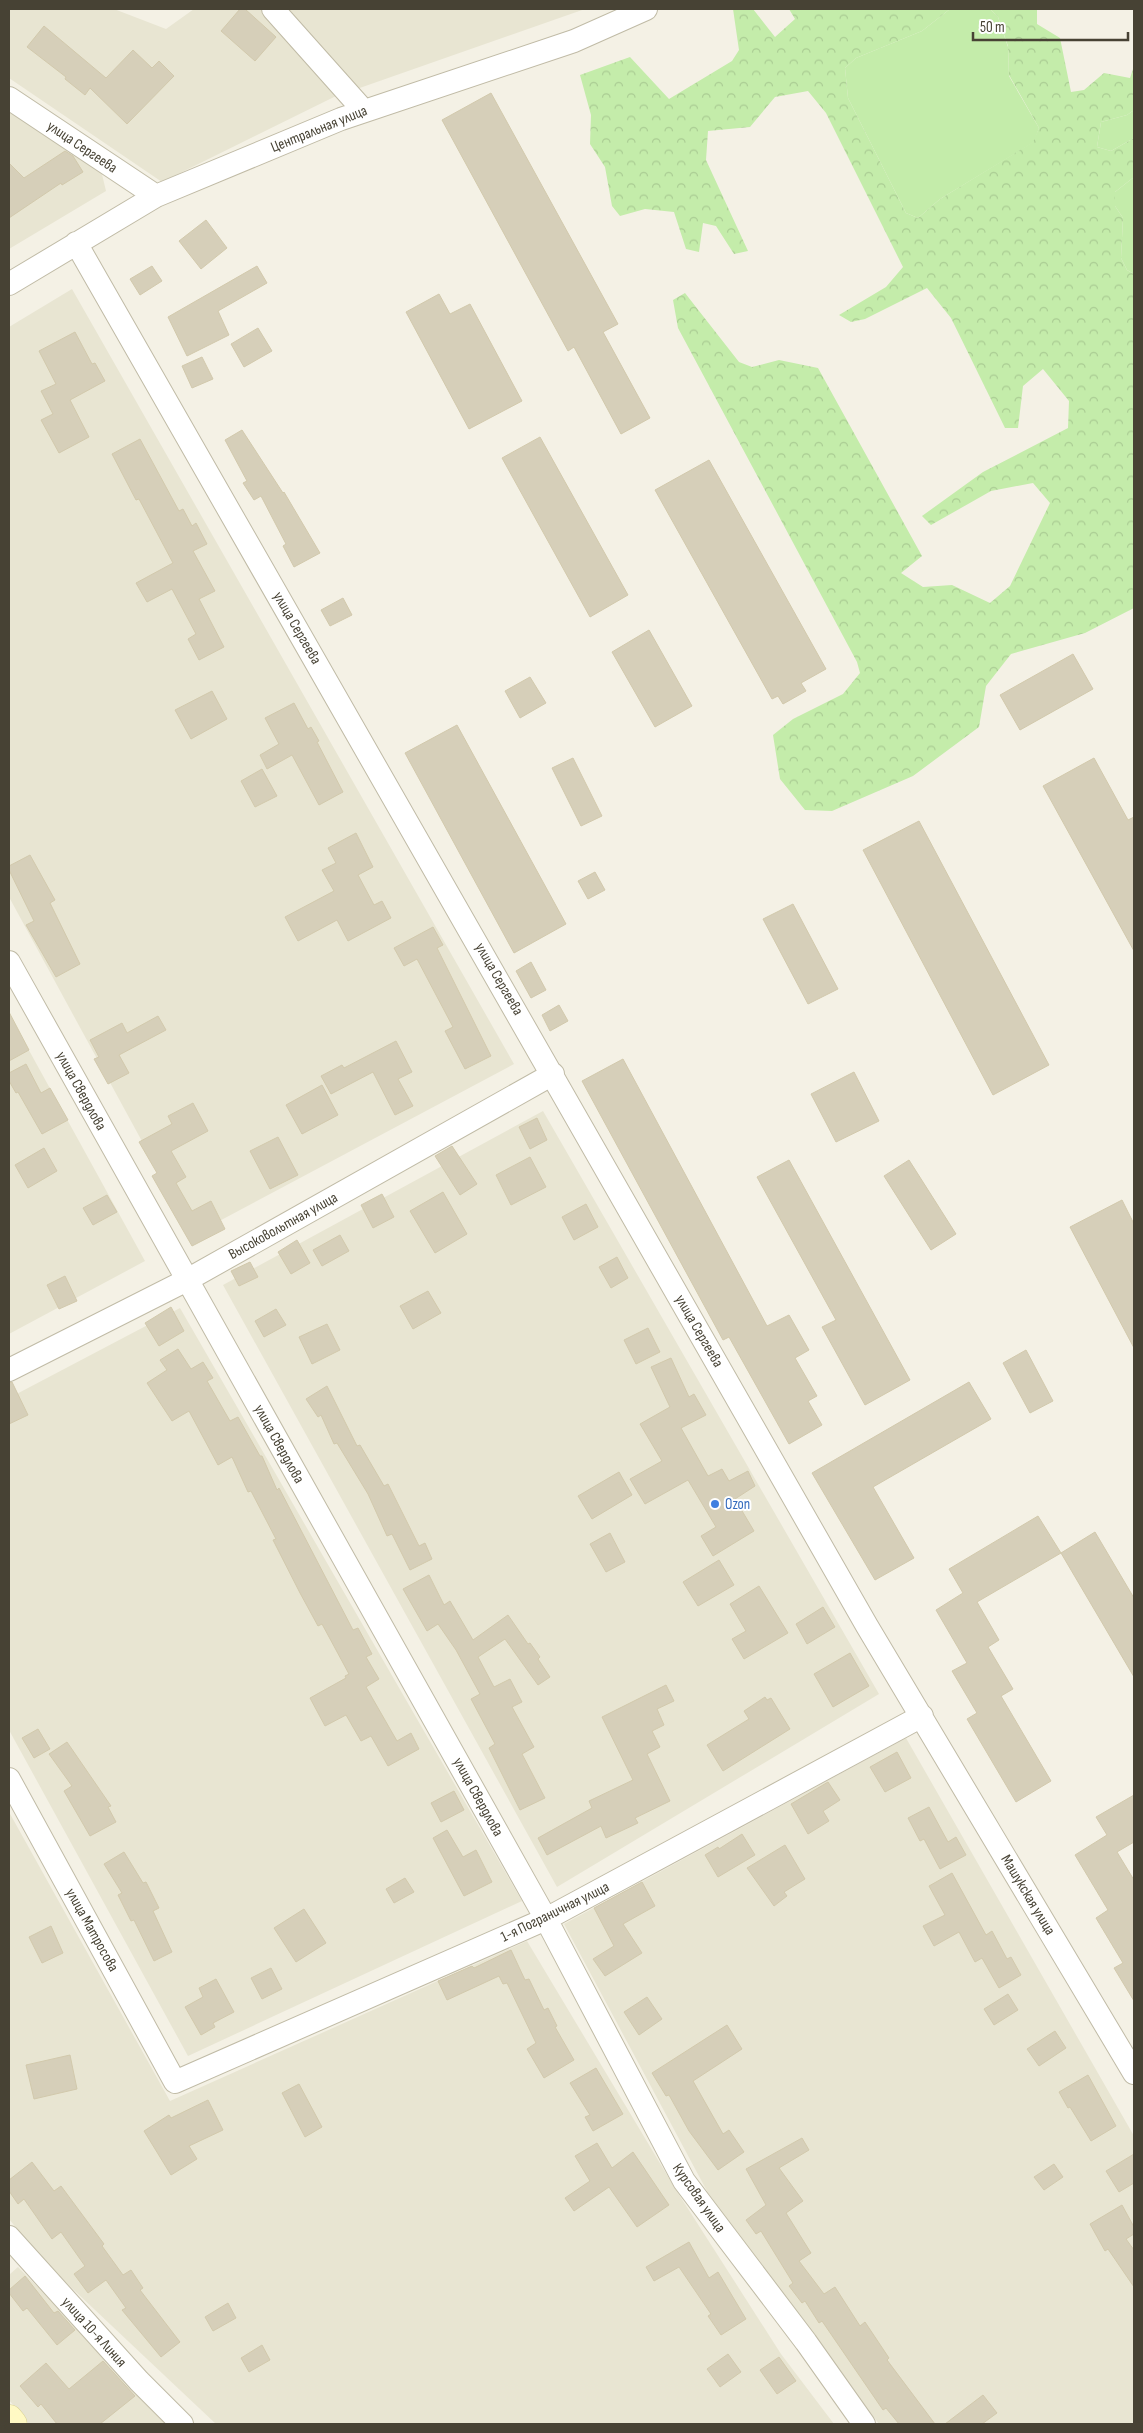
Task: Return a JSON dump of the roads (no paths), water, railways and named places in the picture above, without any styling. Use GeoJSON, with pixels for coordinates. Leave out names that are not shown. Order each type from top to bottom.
{"type":"FeatureCollection","features":[{"type":"Feature","properties":{"kind":"main road"},"geometry":{"type":"LineString","coordinates":[[9,2418],[14,2424]]}},
{"type":"Feature","properties":{"kind":"street"},"geometry":{"type":"LineString","coordinates":[[273,9],[364,111]]}},
{"type":"Feature","properties":{"kind":"street","name":"Центральная улица"},"geometry":{"type":"LineString","coordinates":[[9,284],[156,196],[364,111],[574,40],[646,9]]}},
{"type":"Feature","properties":{"kind":"street","name":"улица Сергеева"},"geometry":{"type":"LineString","coordinates":[[9,98],[156,196]]}},
{"type":"Feature","properties":{"kind":"street","name":"улица Сергеева"},"geometry":{"type":"LineString","coordinates":[[76,243],[867,1626],[922,1716]]}},
{"type":"Feature","properties":{"kind":"street","name":"улица Свердлова"},"geometry":{"type":"LineString","coordinates":[[9,962],[548,1923]]}},
{"type":"Feature","properties":{"kind":"street","name":"Высоковольтная улица"},"geometry":{"type":"LineString","coordinates":[[9,1370],[187,1280],[553,1074]]}},
{"type":"Feature","properties":{"kind":"street","name":"1-я Пограничная улица"},"geometry":{"type":"LineString","coordinates":[[175,2082],[548,1923],[922,1716]]}},
{"type":"Feature","properties":{"kind":"street","name":"Машукская улица"},"geometry":{"type":"LineString","coordinates":[[922,1716],[1134,2074]]}},
{"type":"Feature","properties":{"kind":"street","name":"улица Матросова"},"geometry":{"type":"LineString","coordinates":[[9,1779],[175,2082]]}},
{"type":"Feature","properties":{"kind":"street","name":"Курсовая улица"},"geometry":{"type":"LineString","coordinates":[[548,1923],[684,2181],[806,2342],[864,2424]]}},
{"type":"Feature","properties":{"kind":"street","name":"улица 10-я Линия"},"geometry":{"type":"LineString","coordinates":[[10,2244],[182,2424]]}},
{"type":"Feature","properties":{"kind":"place","name":"Ozon"},"geometry":{"type":"Point","coordinates":[715,1504]}}]}
